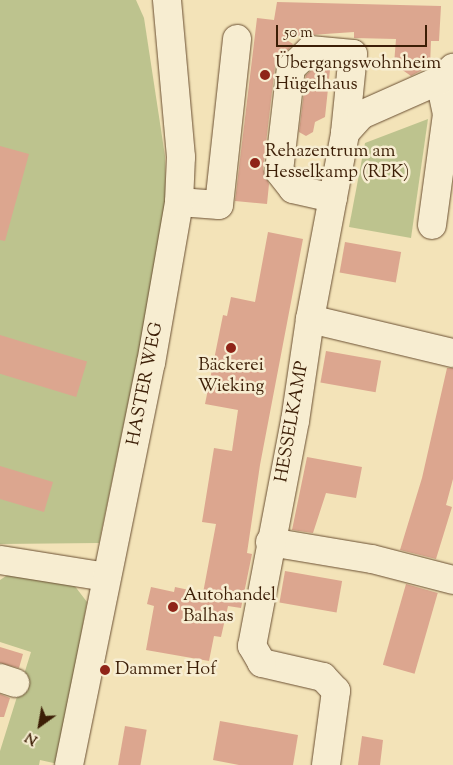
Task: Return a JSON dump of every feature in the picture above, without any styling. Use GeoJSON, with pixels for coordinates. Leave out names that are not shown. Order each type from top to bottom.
{"type":"FeatureCollection","features":[{"type":"Feature","properties":{"kind":"street","name":"HASTER WEG"},"geometry":{"type":"LineString","coordinates":[[69,765],[151,363],[179,202],[181,157],[167,0]]}},
{"type":"Feature","properties":{"kind":"street"},"geometry":{"type":"LineString","coordinates":[[179,202],[219,206],[237,39]]}},
{"type":"Feature","properties":{"kind":"street","name":"HESSELKAMP"},"geometry":{"type":"LineString","coordinates":[[326,765],[336,691],[324,677],[262,663],[252,646],[270,542],[296,421],[310,319],[333,198],[345,133],[353,54],[310,50],[291,68],[279,171],[293,189],[333,198]]}},
{"type":"Feature","properties":{"kind":"street"},"geometry":{"type":"LineString","coordinates":[[345,133],[361,115],[447,74],[447,114],[432,225]]}},
{"type":"Feature","properties":{"kind":"street"},"geometry":{"type":"LineString","coordinates":[[310,319],[453,353]]}},
{"type":"Feature","properties":{"kind":"street"},"geometry":{"type":"LineString","coordinates":[[270,542],[372,559],[453,580]]}},
{"type":"Feature","properties":{"kind":"street"},"geometry":{"type":"LineString","coordinates":[[0,560],[106,577]]}},
{"type":"Feature","properties":{"kind":"green space"},"geometry":{"type":"Polygon","coordinates":[[[0,0],[136,0],[144,18],[165,156],[166,202],[159,255],[99,543],[0,544],[0,0]]]}},
{"type":"Feature","properties":{"kind":"green space"},"geometry":{"type":"Polygon","coordinates":[[[428,119],[411,238],[349,227],[365,143],[428,119]]]}},
{"type":"Feature","properties":{"kind":"green space"},"geometry":{"type":"Polygon","coordinates":[[[9,574],[74,585],[87,602],[58,764],[40,760],[39,765],[0,765],[0,751],[31,652],[0,642],[0,580],[9,574]]]}},
{"type":"Feature","properties":{"kind":"building"},"geometry":{"type":"Polygon","coordinates":[[[277,2],[441,6],[439,41],[431,41],[430,66],[411,76],[394,64],[396,39],[354,38],[354,32],[282,37],[293,44],[275,66],[263,169],[269,184],[267,204],[235,201],[257,18],[274,20],[277,2]]]}},
{"type":"Feature","properties":{"kind":"building"},"geometry":{"type":"Polygon","coordinates":[[[316,66],[330,70],[325,117],[315,122],[313,132],[306,136],[299,132],[306,75],[316,66]]]}},
{"type":"Feature","properties":{"kind":"building"},"geometry":{"type":"Polygon","coordinates":[[[0,146],[29,154],[5,241],[0,240],[0,146]]]}},
{"type":"Feature","properties":{"kind":"building"},"geometry":{"type":"Polygon","coordinates":[[[268,232],[303,239],[260,465],[247,553],[252,554],[241,608],[228,606],[221,637],[214,636],[209,661],[146,650],[154,606],[147,604],[151,587],[174,592],[175,587],[203,593],[216,524],[202,522],[214,448],[232,451],[238,410],[205,404],[223,315],[227,316],[231,297],[255,302],[268,232]]]}},
{"type":"Feature","properties":{"kind":"building"},"geometry":{"type":"Polygon","coordinates":[[[345,242],[401,252],[396,282],[340,273],[345,242]]]}},
{"type":"Feature","properties":{"kind":"building"},"geometry":{"type":"Polygon","coordinates":[[[0,335],[87,362],[76,397],[0,374],[0,335]]]}},
{"type":"Feature","properties":{"kind":"building"},"geometry":{"type":"Polygon","coordinates":[[[326,351],[381,361],[376,392],[320,383],[326,351]]]}},
{"type":"Feature","properties":{"kind":"building"},"geometry":{"type":"Polygon","coordinates":[[[447,368],[453,368],[453,479],[446,505],[452,507],[436,559],[400,550],[422,478],[447,368]]]}},
{"type":"Feature","properties":{"kind":"building"},"geometry":{"type":"Polygon","coordinates":[[[307,457],[362,467],[356,498],[326,493],[313,533],[292,530],[307,457]]]}},
{"type":"Feature","properties":{"kind":"building"},"geometry":{"type":"Polygon","coordinates":[[[0,466],[53,482],[44,512],[0,499],[0,466]]]}},
{"type":"Feature","properties":{"kind":"building"},"geometry":{"type":"Polygon","coordinates":[[[285,571],[342,581],[337,613],[279,603],[285,571]]]}},
{"type":"Feature","properties":{"kind":"building"},"geometry":{"type":"Polygon","coordinates":[[[406,584],[438,593],[415,674],[383,665],[406,584]]]}},
{"type":"Feature","properties":{"kind":"building"},"geometry":{"type":"Polygon","coordinates":[[[0,647],[23,654],[19,668],[0,663],[0,647]]]}},
{"type":"Feature","properties":{"kind":"building"},"geometry":{"type":"Polygon","coordinates":[[[0,694],[10,698],[4,717],[0,717],[0,694]]]}},
{"type":"Feature","properties":{"kind":"building"},"geometry":{"type":"Polygon","coordinates":[[[220,721],[298,735],[293,765],[239,765],[213,760],[220,721]]]}},
{"type":"Feature","properties":{"kind":"building"},"geometry":{"type":"Polygon","coordinates":[[[125,726],[147,730],[140,765],[118,765],[125,726]]]}},
{"type":"Feature","properties":{"kind":"building"},"geometry":{"type":"Polygon","coordinates":[[[362,736],[383,740],[380,765],[358,765],[362,736]]]}},
{"type":"Feature","properties":{"kind":"place","name":"Übergangswohnheim Hügelhaus"},"geometry":{"type":"Point","coordinates":[265,75]}},
{"type":"Feature","properties":{"kind":"place","name":"Rehazentrum am Hesselkamp (RPK)"},"geometry":{"type":"Point","coordinates":[255,163]}},
{"type":"Feature","properties":{"kind":"place","name":"Bäckerei Wieking"},"geometry":{"type":"Point","coordinates":[231,348]}},
{"type":"Feature","properties":{"kind":"place","name":"Autohandel Balhas"},"geometry":{"type":"Point","coordinates":[173,607]}},
{"type":"Feature","properties":{"kind":"place","name":"Dammer Hof"},"geometry":{"type":"Point","coordinates":[105,670]}}]}
